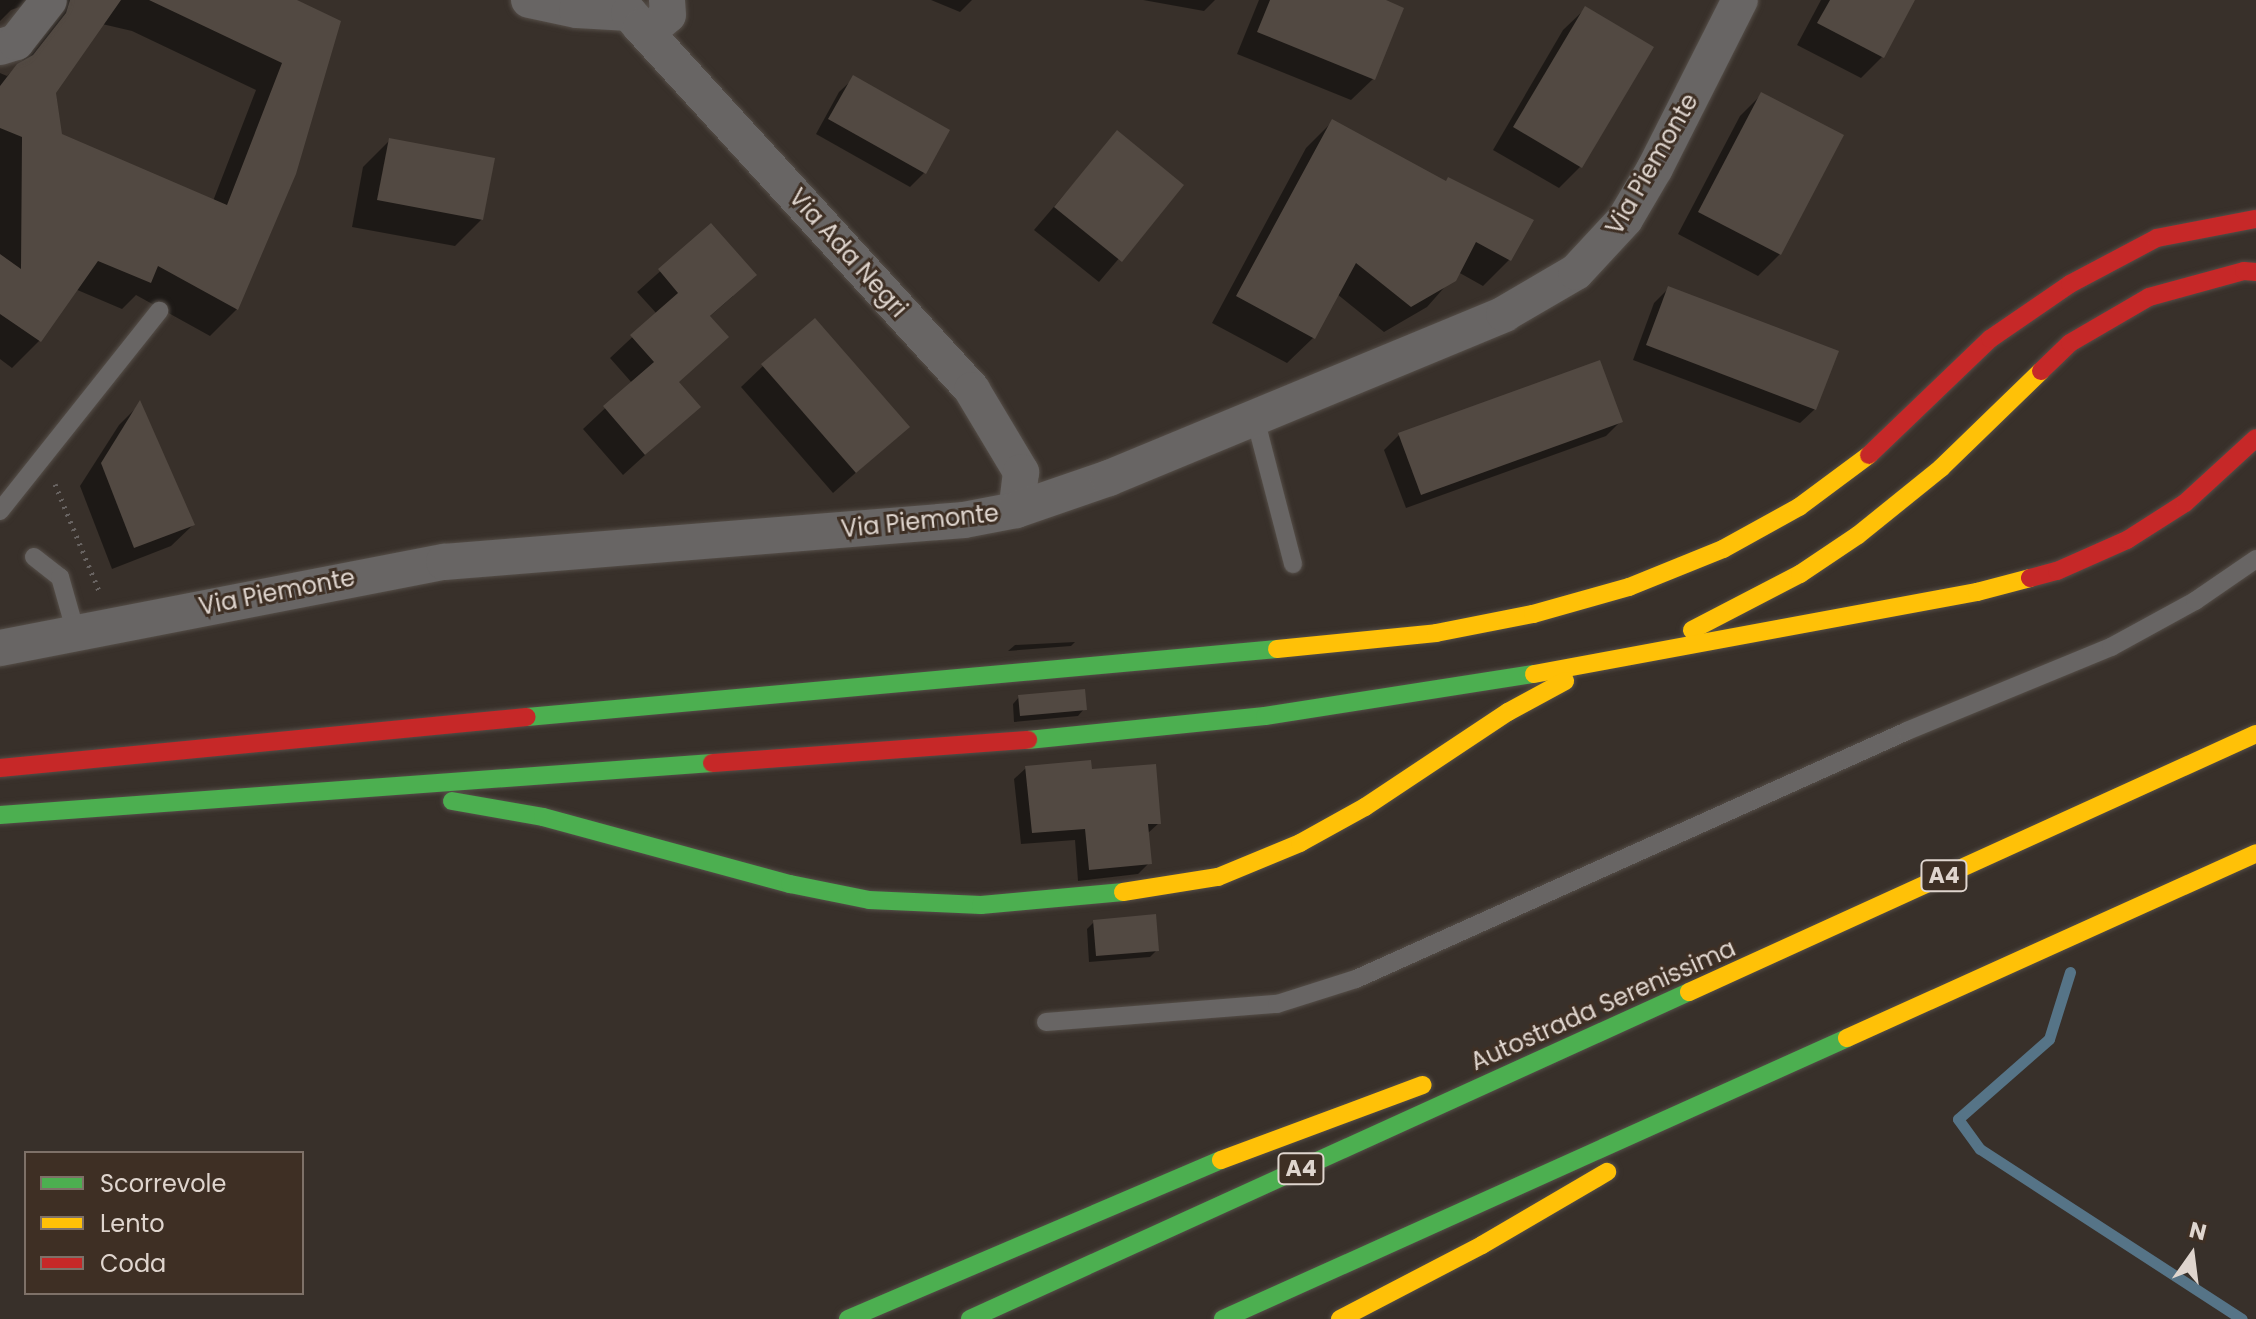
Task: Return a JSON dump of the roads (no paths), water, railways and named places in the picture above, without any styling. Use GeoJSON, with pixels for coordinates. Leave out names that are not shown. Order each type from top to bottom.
{"type":"FeatureCollection","features":[{"type":"Feature","properties":{"kind":"highway"},"geometry":{"type":"LineString","coordinates":[[0,768],[1052,667],[1342,644],[1436,633],[1533,614],[1629,587],[1723,549],[1787,514],[1861,463],[1990,339],[2070,284],[2157,238],[2255,219]]}},
{"type":"Feature","properties":{"kind":"highway"},"geometry":{"type":"LineString","coordinates":[[359,791],[451,801],[543,817],[790,884],[869,900],[981,905],[1148,890],[1218,877],[1300,843],[1365,807],[1530,699],[1739,608],[1800,574],[1858,535],[1941,468],[2070,343],[2149,297],[2250,272]]}},
{"type":"Feature","properties":{"kind":"highway"},"geometry":{"type":"LineString","coordinates":[[0,815],[359,791],[1124,732],[1388,699],[1977,592],[2057,571],[2127,540],[2185,503],[2256,438]]}},
{"type":"Feature","properties":{"kind":"highway","name":"Autostrada Serenissima"},"geometry":{"type":"LineString","coordinates":[[970,1319],[2256,734]]}},
{"type":"Feature","properties":{"kind":"highway"},"geometry":{"type":"LineString","coordinates":[[1223,1319],[2256,853]]}},
{"type":"Feature","properties":{"kind":"highway"},"geometry":{"type":"LineString","coordinates":[[1472,1069],[1631,1018]]}},
{"type":"Feature","properties":{"kind":"highway"},"geometry":{"type":"LineString","coordinates":[[1340,1319],[1482,1245],[1806,1056]]}},
{"type":"Feature","properties":{"kind":"highway"},"geometry":{"type":"LineString","coordinates":[[848,1319],[1235,1154],[1443,1078]]}},
{"type":"Feature","properties":{"kind":"street"},"geometry":{"type":"LineString","coordinates":[[0,47],[16,42],[49,0]]}},
{"type":"Feature","properties":{"kind":"street"},"geometry":{"type":"LineString","coordinates":[[529,0],[577,10],[646,12]]}},
{"type":"Feature","properties":{"kind":"street","name":"Via Piemonte"},"geometry":{"type":"LineString","coordinates":[[0,648],[444,562],[919,524],[1016,510],[1109,478],[1514,310],[1576,272],[1625,219],[1740,0]]}},
{"type":"Feature","properties":{"kind":"street","name":"Via Ada Negri"},"geometry":{"type":"LineString","coordinates":[[646,12],[689,77],[972,390],[1021,472],[1016,510]]}},
{"type":"Feature","properties":{"kind":"lane"},"geometry":{"type":"LineString","coordinates":[[0,511],[159,311]]}},
{"type":"Feature","properties":{"kind":"lane"},"geometry":{"type":"LineString","coordinates":[[1255,418],[1293,564]]}},
{"type":"Feature","properties":{"kind":"lane"},"geometry":{"type":"LineString","coordinates":[[34,557],[60,577],[76,633]]}},
{"type":"Feature","properties":{"kind":"lane"},"geometry":{"type":"LineString","coordinates":[[1046,1022],[1277,1004],[1356,979],[1907,731],[2111,647],[2195,601],[2256,559]]}},
{"type":"Feature","properties":{"kind":"waterway"},"geometry":{"type":"LineString","coordinates":[[2070,972],[2049,1039],[1958,1119],[1980,1149],[2242,1319]]}}]}
